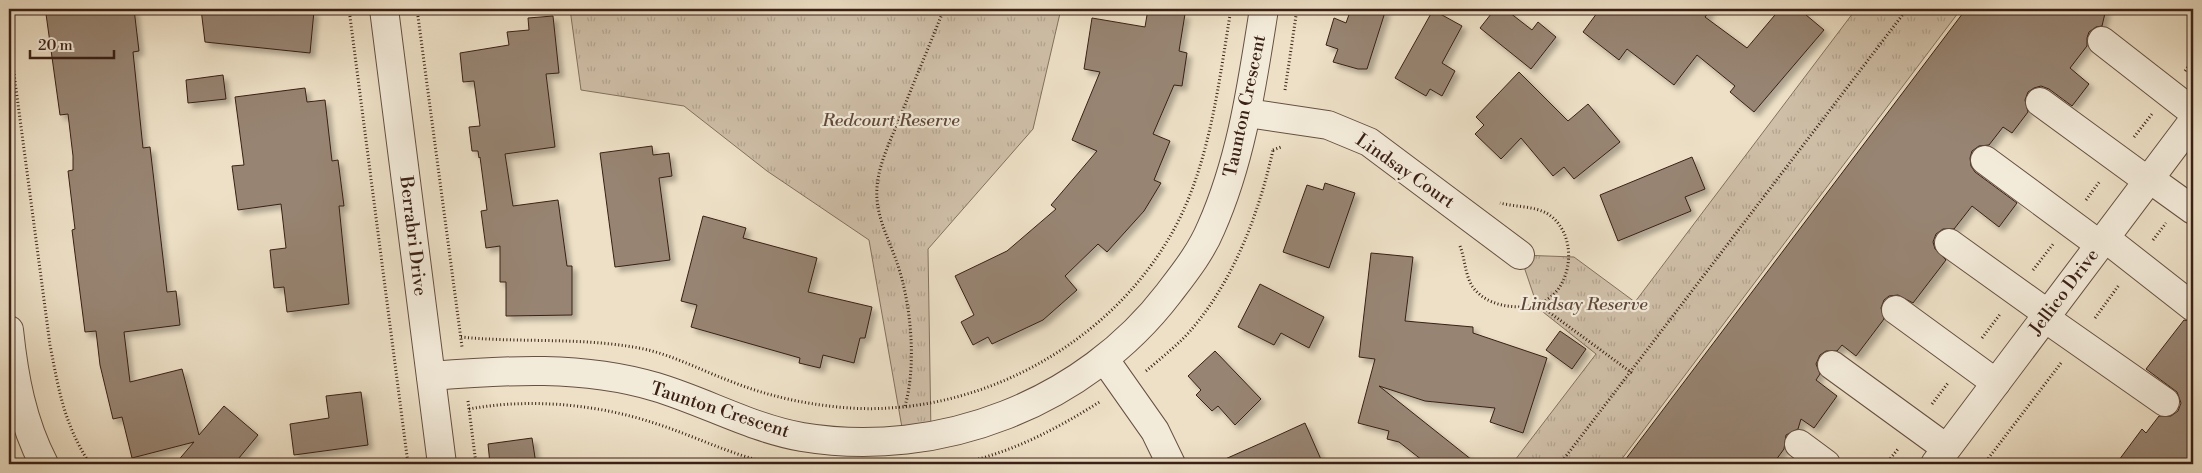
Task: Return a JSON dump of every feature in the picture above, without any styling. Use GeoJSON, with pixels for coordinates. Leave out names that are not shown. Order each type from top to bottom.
{"type":"FeatureCollection","features":[{"type":"Feature","properties":{"kind":"street","name":"Berrabri Drive"},"geometry":{"type":"LineString","coordinates":[[384,9],[442,464]]}},
{"type":"Feature","properties":{"kind":"street","name":"Taunton Crescent"},"geometry":{"type":"LineString","coordinates":[[431,376],[534,370],[597,375],[656,388],[775,432],[805,437],[848,453],[977,425],[1051,395],[1105,360],[1157,309],[1197,255],[1210,231],[1231,180],[1247,113],[1264,9]]}},
{"type":"Feature","properties":{"kind":"street"},"geometry":{"type":"LineString","coordinates":[[2102,41],[2193,112]]}},
{"type":"Feature","properties":{"kind":"street"},"geometry":{"type":"LineString","coordinates":[[2040,102],[2117,159],[2193,210]]}},
{"type":"Feature","properties":{"kind":"street","name":"Lindsay Court"},"geometry":{"type":"LineString","coordinates":[[1247,113],[1328,125],[1369,142],[1520,255]]}},
{"type":"Feature","properties":{"kind":"street","name":"Jellico Drive"},"geometry":{"type":"LineString","coordinates":[[1945,458],[1996,383],[2046,316],[2149,180],[2189,134]]}},
{"type":"Feature","properties":{"kind":"street"},"geometry":{"type":"LineString","coordinates":[[1985,160],[2069,222],[2102,242],[2193,307]]}},
{"type":"Feature","properties":{"kind":"street"},"geometry":{"type":"LineString","coordinates":[[1948,243],[2165,402]]}},
{"type":"Feature","properties":{"kind":"street"},"geometry":{"type":"LineString","coordinates":[[1896,310],[1966,359],[1996,383]]}},
{"type":"Feature","properties":{"kind":"street"},"geometry":{"type":"LineString","coordinates":[[9,330],[22,407],[29,432],[44,464]]}},
{"type":"Feature","properties":{"kind":"street"},"geometry":{"type":"LineString","coordinates":[[1105,360],[1155,432],[1171,464]]}},
{"type":"Feature","properties":{"kind":"street"},"geometry":{"type":"LineString","coordinates":[[1832,365],[1916,426],[1945,458]]}},
{"type":"Feature","properties":{"kind":"street"},"geometry":{"type":"LineString","coordinates":[[1799,444],[1826,464]]}},
{"type":"Feature","properties":{"kind":"path"},"geometry":{"type":"LineString","coordinates":[[349,9],[408,464]]}},
{"type":"Feature","properties":{"kind":"path"},"geometry":{"type":"LineString","coordinates":[[417,9],[462,348]]}},
{"type":"Feature","properties":{"kind":"path"},"geometry":{"type":"LineString","coordinates":[[905,406],[910,387],[912,362],[910,329],[896,261],[882,231],[877,186],[885,154],[944,9]]}},
{"type":"Feature","properties":{"kind":"path"},"geometry":{"type":"LineString","coordinates":[[461,337],[494,340],[562,340],[614,344],[671,357],[772,396],[832,407],[905,406],[942,401],[970,393],[1052,356],[1072,344],[1102,319],[1145,273],[1184,210],[1202,161],[1216,99],[1231,9]]}},
{"type":"Feature","properties":{"kind":"path"},"geometry":{"type":"LineString","coordinates":[[1284,97],[1297,9]]}},
{"type":"Feature","properties":{"kind":"path"},"geometry":{"type":"LineString","coordinates":[[1560,464],[1632,373],[1907,9]]}},
{"type":"Feature","properties":{"kind":"path"},"geometry":{"type":"LineString","coordinates":[[9,36],[55,373],[66,420],[90,464]]}},
{"type":"Feature","properties":{"kind":"path"},"geometry":{"type":"LineString","coordinates":[[1886,464],[2193,60]]}},
{"type":"Feature","properties":{"kind":"path"},"geometry":{"type":"LineString","coordinates":[[1538,304],[1632,373]]}},
{"type":"Feature","properties":{"kind":"path"},"geometry":{"type":"LineString","coordinates":[[958,464],[995,455],[1031,442],[1106,398]]}},
{"type":"Feature","properties":{"kind":"path"},"geometry":{"type":"LineString","coordinates":[[468,400],[476,464]]}},
{"type":"Feature","properties":{"kind":"path"},"geometry":{"type":"LineString","coordinates":[[469,409],[492,405],[532,404],[624,415],[654,422],[738,456],[773,464]]}},
{"type":"Feature","properties":{"kind":"green space","name":"Redcourt Reserve"},"geometry":{"type":"Polygon","coordinates":[[[570,9],[1061,9],[1033,129],[928,249],[931,435],[904,439],[869,240],[767,171],[684,106],[581,90],[570,9]]]}},
{"type":"Feature","properties":{"kind":"green space","name":"Lindsay Reserve"},"geometry":{"type":"Polygon","coordinates":[[[1856,9],[1961,9],[1618,464],[1512,464],[1596,354],[1538,308],[1520,255],[1574,257],[1635,302],[1856,9]]]}},
{"type":"Feature","properties":{"kind":"building"},"geometry":{"type":"Polygon","coordinates":[[[95,9],[134,9],[139,51],[133,52],[143,148],[150,147],[167,292],[176,291],[180,325],[124,332],[130,382],[182,369],[199,435],[224,406],[258,435],[234,464],[175,464],[194,442],[132,458],[122,417],[113,419],[100,365],[96,331],[85,332],[72,230],[75,229],[68,171],[73,170],[73,156],[68,114],[60,115],[46,14],[95,9]]]}},
{"type":"Feature","properties":{"kind":"building"},"geometry":{"type":"Polygon","coordinates":[[[201,9],[293,9],[314,11],[310,53],[205,42],[201,9]]]}},
{"type":"Feature","properties":{"kind":"building"},"geometry":{"type":"Polygon","coordinates":[[[1148,9],[1185,14],[1179,51],[1187,53],[1182,86],[1174,85],[1153,134],[1170,141],[1154,180],[1161,183],[1144,211],[1107,252],[1098,244],[1065,276],[1077,290],[1043,320],[992,344],[988,337],[973,345],[961,322],[974,315],[955,276],[1007,251],[1056,209],[1051,205],[1097,151],[1072,140],[1100,72],[1084,69],[1092,18],[1145,27],[1148,9]]]}},
{"type":"Feature","properties":{"kind":"building"},"geometry":{"type":"Polygon","coordinates":[[[1351,9],[1386,9],[1367,69],[1358,69],[1333,62],[1338,49],[1326,45],[1334,18],[1346,23],[1351,9]]]}},
{"type":"Feature","properties":{"kind":"building"},"geometry":{"type":"Polygon","coordinates":[[[1495,9],[1505,9],[1532,30],[1538,22],[1556,37],[1531,69],[1480,28],[1495,9]]]}},
{"type":"Feature","properties":{"kind":"building"},"geometry":{"type":"Polygon","coordinates":[[[1600,9],[1711,9],[1705,17],[1747,48],[1780,9],[1799,9],[1824,30],[1754,112],[1730,92],[1735,86],[1697,55],[1674,85],[1627,49],[1619,60],[1583,32],[1600,9]]]}},
{"type":"Feature","properties":{"kind":"building"},"geometry":{"type":"Polygon","coordinates":[[[1966,9],[2106,9],[2102,26],[2096,27],[2089,32],[2087,46],[2070,68],[2089,84],[2072,106],[2049,89],[2041,86],[2034,88],[2028,92],[2025,100],[2028,112],[2012,133],[2003,127],[1989,145],[1979,146],[1972,151],[1970,158],[1971,166],[1975,172],[2017,203],[1999,227],[1972,206],[1954,229],[1943,229],[1936,234],[1933,242],[1935,249],[1946,260],[1913,303],[1898,295],[1889,296],[1884,300],[1881,308],[1884,319],[1856,356],[1842,345],[1837,351],[1826,351],[1820,355],[1816,364],[1820,374],[1816,380],[1837,396],[1814,428],[1801,419],[1798,429],[1786,435],[1784,449],[1773,464],[1622,464],[1966,9]]]}},
{"type":"Feature","properties":{"kind":"building"},"geometry":{"type":"Polygon","coordinates":[[[1433,10],[1462,26],[1442,63],[1455,71],[1442,96],[1430,89],[1426,96],[1395,78],[1433,10]]]}},
{"type":"Feature","properties":{"kind":"building"},"geometry":{"type":"Polygon","coordinates":[[[553,16],[559,73],[546,74],[555,147],[505,154],[513,206],[558,200],[567,266],[572,266],[572,315],[506,316],[506,282],[500,282],[500,246],[486,248],[481,211],[487,210],[480,157],[478,151],[472,151],[469,127],[480,126],[474,81],[463,82],[460,53],[509,45],[507,32],[529,30],[528,18],[553,16]]]}},
{"type":"Feature","properties":{"kind":"building"},"geometry":{"type":"Polygon","coordinates":[[[1519,72],[1568,121],[1588,104],[1620,142],[1574,179],[1564,167],[1553,176],[1521,138],[1501,159],[1475,134],[1484,125],[1476,117],[1519,72]]]}},
{"type":"Feature","properties":{"kind":"building"},"geometry":{"type":"Polygon","coordinates":[[[223,75],[226,99],[188,103],[186,80],[223,75]]]}},
{"type":"Feature","properties":{"kind":"building"},"geometry":{"type":"Polygon","coordinates":[[[305,88],[307,102],[325,100],[332,161],[338,160],[344,206],[339,206],[349,304],[287,312],[284,287],[274,288],[270,250],[286,248],[281,204],[238,210],[232,166],[244,165],[235,97],[305,88]]]}},
{"type":"Feature","properties":{"kind":"building"},"geometry":{"type":"Polygon","coordinates":[[[652,146],[653,155],[669,153],[672,176],[659,178],[670,260],[615,267],[600,153],[652,146]]]}},
{"type":"Feature","properties":{"kind":"building"},"geometry":{"type":"Polygon","coordinates":[[[1692,157],[1705,189],[1685,197],[1691,211],[1618,241],[1600,195],[1692,157]]]}},
{"type":"Feature","properties":{"kind":"building"},"geometry":{"type":"Polygon","coordinates":[[[1325,183],[1355,193],[1329,268],[1283,252],[1307,185],[1323,190],[1325,183]]]}},
{"type":"Feature","properties":{"kind":"building"},"geometry":{"type":"Polygon","coordinates":[[[703,216],[746,228],[743,238],[817,258],[808,292],[872,307],[865,338],[860,338],[854,363],[823,355],[820,368],[799,363],[800,358],[691,327],[697,305],[681,301],[703,216]]]}},
{"type":"Feature","properties":{"kind":"building"},"geometry":{"type":"Polygon","coordinates":[[[1371,253],[1413,257],[1405,321],[1473,327],[1473,333],[1547,358],[1523,433],[1490,422],[1495,408],[1425,401],[1379,386],[1477,464],[1427,464],[1399,442],[1387,439],[1389,431],[1358,423],[1375,359],[1359,357],[1371,253]]]}},
{"type":"Feature","properties":{"kind":"building"},"geometry":{"type":"Polygon","coordinates":[[[1260,284],[1324,317],[1309,348],[1281,333],[1274,345],[1238,327],[1260,284]]]}},
{"type":"Feature","properties":{"kind":"building"},"geometry":{"type":"Polygon","coordinates":[[[2184,320],[2193,322],[2193,464],[2116,464],[2142,429],[2146,433],[2159,416],[2171,416],[2178,411],[2181,403],[2177,392],[2146,369],[2184,320]]]}},
{"type":"Feature","properties":{"kind":"building"},"geometry":{"type":"Polygon","coordinates":[[[1560,331],[1586,349],[1572,369],[1546,350],[1560,331]]]}},
{"type":"Feature","properties":{"kind":"building"},"geometry":{"type":"Polygon","coordinates":[[[1215,351],[1261,399],[1235,425],[1218,406],[1212,411],[1196,395],[1201,390],[1188,376],[1215,351]]]}},
{"type":"Feature","properties":{"kind":"building"},"geometry":{"type":"Polygon","coordinates":[[[361,392],[368,445],[294,455],[290,424],[329,418],[326,396],[361,392]]]}},
{"type":"Feature","properties":{"kind":"building"},"geometry":{"type":"Polygon","coordinates":[[[1305,423],[1323,464],[1214,464],[1268,440],[1305,423]]]}},
{"type":"Feature","properties":{"kind":"building"},"geometry":{"type":"Polygon","coordinates":[[[532,438],[536,464],[490,464],[488,444],[532,438]]]}}]}
